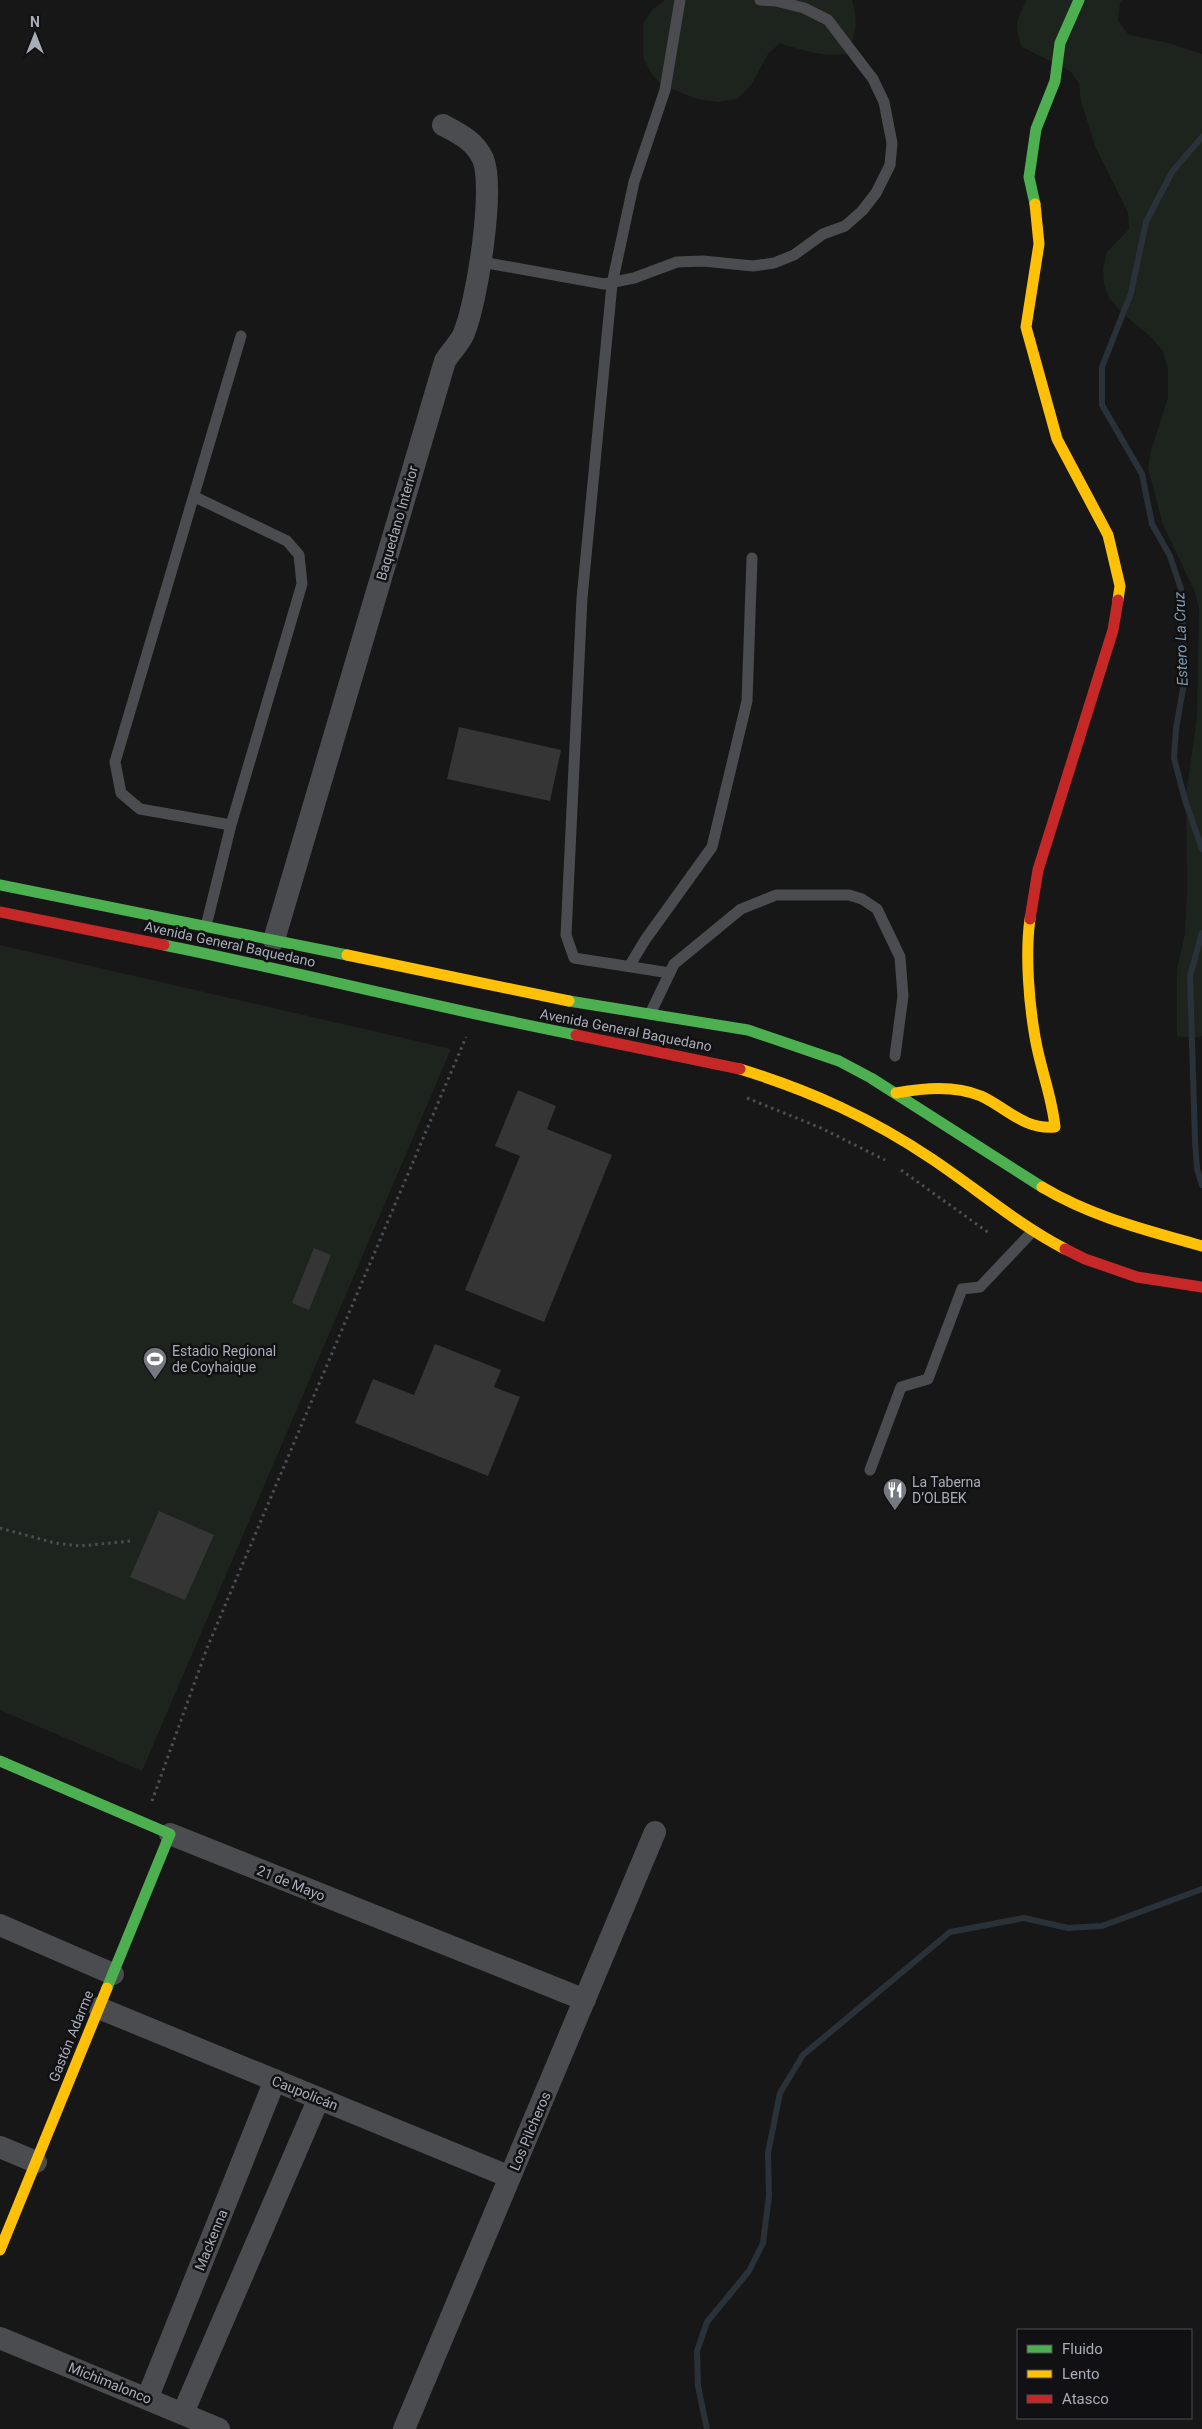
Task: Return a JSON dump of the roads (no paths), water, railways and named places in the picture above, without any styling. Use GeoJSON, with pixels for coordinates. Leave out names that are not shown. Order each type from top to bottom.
{"type":"FeatureCollection","features":[{"type":"Feature","properties":{"kind":"main road"},"geometry":{"type":"LineString","coordinates":[[896,1093],[918,1089],[948,1088],[980,1096],[1025,1124],[1044,1130],[1055,1127],[1053,1105],[1035,1038],[1027,942],[1038,870],[1113,630],[1120,586],[1108,535],[1057,439],[1026,327],[1039,244],[1036,210],[1029,177],[1036,129],[1055,81],[1060,43],[1079,0]]}},
{"type":"Feature","properties":{"kind":"main road","name":"Avenida General Baquedano"},"geometry":{"type":"LineString","coordinates":[[0,885],[606,1008],[748,1030],[839,1061],[896,1093],[1009,1167],[1064,1200],[1108,1219],[1202,1246]]}},
{"type":"Feature","properties":{"kind":"main road","name":"Avenida General Baquedano"},"geometry":{"type":"LineString","coordinates":[[0,912],[266,966],[474,1015],[723,1064],[786,1083],[836,1103],[876,1125],[932,1159],[1032,1232],[1085,1258],[1137,1277],[1202,1287]]}},
{"type":"Feature","properties":{"kind":"main road","name":"21 de Mayo"},"geometry":{"type":"LineString","coordinates":[[0,1760],[170,1834]]}},
{"type":"Feature","properties":{"kind":"main road","name":"Gastón Adarme"},"geometry":{"type":"LineString","coordinates":[[0,2250],[170,1834]]}},
{"type":"Feature","properties":{"kind":"street","name":"Baquedano Interior"},"geometry":{"type":"LineString","coordinates":[[274,940],[445,361],[464,334],[482,262],[487,174],[482,158],[471,140],[443,124]]}},
{"type":"Feature","properties":{"kind":"street","name":"Los Pilcheros"},"geometry":{"type":"LineString","coordinates":[[404,2429],[656,1832]]}},
{"type":"Feature","properties":{"kind":"street","name":"21 de Mayo"},"geometry":{"type":"LineString","coordinates":[[170,1834],[584,2000]]}},
{"type":"Feature","properties":{"kind":"street"},"geometry":{"type":"LineString","coordinates":[[0,1925],[113,1974]]}},
{"type":"Feature","properties":{"kind":"street","name":"Caupolicán"},"geometry":{"type":"LineString","coordinates":[[99,2008],[510,2177]]}},
{"type":"Feature","properties":{"kind":"street","name":"Mackenna"},"geometry":{"type":"LineString","coordinates":[[147,2399],[275,2080]]}},
{"type":"Feature","properties":{"kind":"street"},"geometry":{"type":"LineString","coordinates":[[183,2413],[319,2098]]}},
{"type":"Feature","properties":{"kind":"street"},"geometry":{"type":"LineString","coordinates":[[0,2147],[36,2162]]}},
{"type":"Feature","properties":{"kind":"street","name":"Michimalonco"},"geometry":{"type":"LineString","coordinates":[[0,2338],[220,2429]]}},
{"type":"Feature","properties":{"kind":"lane"},"geometry":{"type":"LineString","coordinates":[[670,974],[630,965],[574,958],[566,935],[582,598],[612,284],[634,182],[665,90],[680,0]]}},
{"type":"Feature","properties":{"kind":"lane"},"geometry":{"type":"LineString","coordinates":[[482,262],[612,284],[677,262],[753,266],[774,263],[794,255],[823,234],[845,226],[862,211],[876,193],[890,165],[892,143],[884,102],[873,79],[828,20],[804,8],[776,1],[760,0]]}},
{"type":"Feature","properties":{"kind":"lane"},"geometry":{"type":"LineString","coordinates":[[231,825],[140,809],[121,793],[115,762],[242,336]]}},
{"type":"Feature","properties":{"kind":"lane"},"geometry":{"type":"LineString","coordinates":[[195,497],[287,541],[299,555],[302,584],[231,825],[206,926]]}},
{"type":"Feature","properties":{"kind":"lane"},"geometry":{"type":"LineString","coordinates":[[630,965],[645,940],[712,847],[747,700],[752,558]]}},
{"type":"Feature","properties":{"kind":"lane"},"geometry":{"type":"LineString","coordinates":[[650,1014],[674,964],[741,909],[776,895],[849,895],[862,899],[876,910],[900,957],[903,996],[896,1056]]}},
{"type":"Feature","properties":{"kind":"lane"},"geometry":{"type":"LineString","coordinates":[[870,1470],[901,1386],[928,1379],[962,1289],[980,1286],[1032,1232]]}},
{"type":"Feature","properties":{"kind":"waterway","name":"Estero La Cruz"},"geometry":{"type":"LineString","coordinates":[[1202,137],[1172,172],[1146,222],[1131,293],[1102,367],[1102,405],[1142,474],[1152,524],[1170,556],[1181,589],[1185,677],[1176,729],[1174,758],[1185,800],[1202,849]]}},
{"type":"Feature","properties":{"kind":"waterway","name":"Estero La Cruz"},"geometry":{"type":"LineString","coordinates":[[1202,933],[1190,976],[1195,1140],[1197,1169],[1202,1185]]}},
{"type":"Feature","properties":{"kind":"waterway"},"geometry":{"type":"LineString","coordinates":[[707,2429],[698,2386],[697,2351],[707,2322],[749,2271],[763,2243],[769,2196],[768,2153],[780,2093],[803,2055],[950,1932],[1024,1918],[1068,1928],[1102,1926],[1202,1889]]}},
{"type":"Feature","properties":{"kind":"place","name":"Estadio Regional de Coyhaique"},"geometry":{"type":"Point","coordinates":[155,1380]}},
{"type":"Feature","properties":{"kind":"place","name":"La Taberna D’OLBEK"},"geometry":{"type":"Point","coordinates":[895,1511]}}]}
